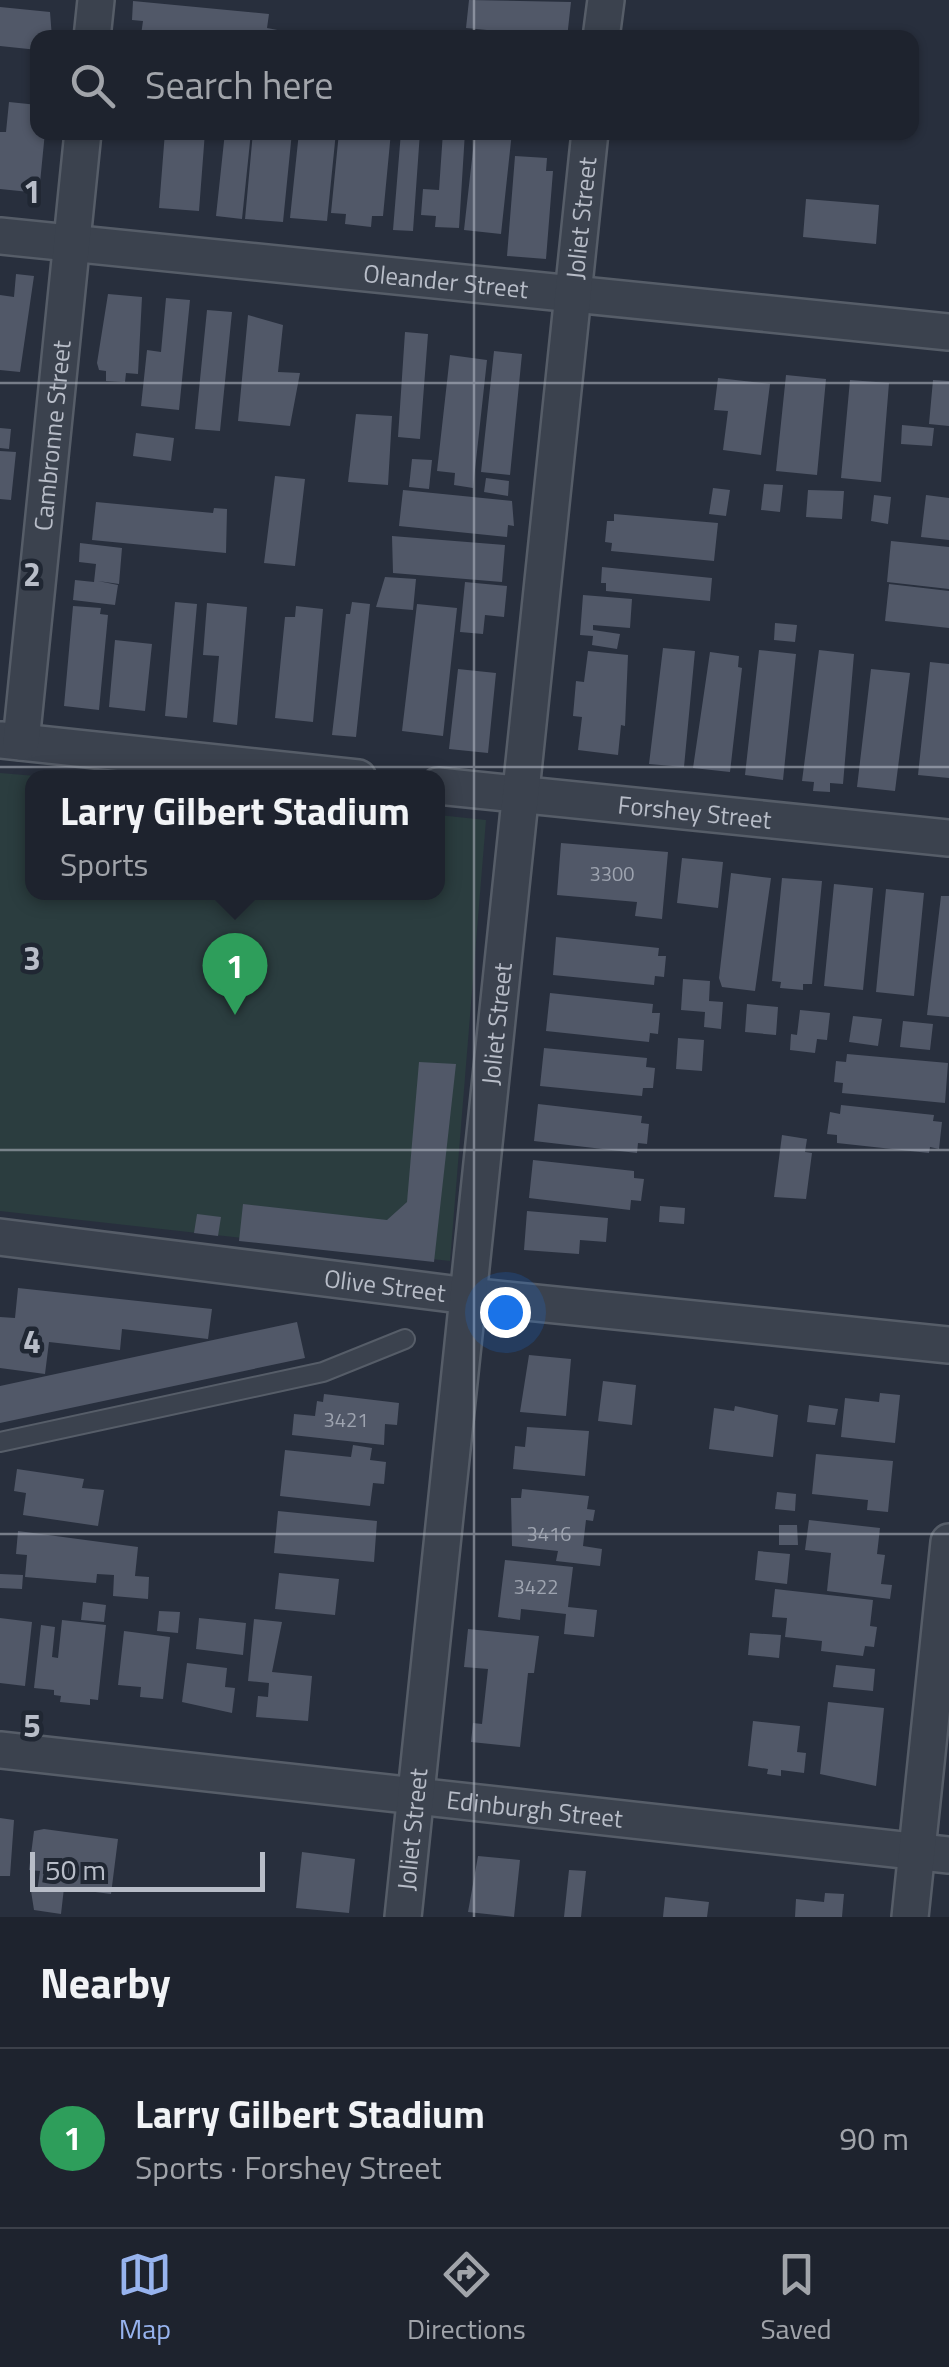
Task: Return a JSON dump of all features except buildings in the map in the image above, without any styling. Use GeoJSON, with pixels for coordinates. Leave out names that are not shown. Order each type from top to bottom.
{"type":"FeatureCollection","features":[{"type":"Feature","properties":{"kind":"street"},"geometry":{"type":"LineString","coordinates":[[93,30],[96,0]]}},
{"type":"Feature","properties":{"kind":"street"},"geometry":{"type":"LineString","coordinates":[[602,30],[606,0]]}},
{"type":"Feature","properties":{"kind":"street","name":"Cambronne Street"},"geometry":{"type":"LineString","coordinates":[[10,741],[82,140]]}},
{"type":"Feature","properties":{"kind":"street","name":"Joliet Street"},"geometry":{"type":"LineString","coordinates":[[403,1917],[589,140]]}},
{"type":"Feature","properties":{"kind":"street","name":"Oleander Street"},"geometry":{"type":"LineString","coordinates":[[0,236],[949,332]]}},
{"type":"Feature","properties":{"kind":"street"},"geometry":{"type":"LineString","coordinates":[[10,741],[283,770]]}},
{"type":"Feature","properties":{"kind":"street","name":"Forshey Street"},"geometry":{"type":"LineString","coordinates":[[445,787],[949,838]]}},
{"type":"Feature","properties":{"kind":"street","name":"Olive Street"},"geometry":{"type":"LineString","coordinates":[[0,1238],[468,1296],[949,1345]]}},
{"type":"Feature","properties":{"kind":"street"},"geometry":{"type":"LineString","coordinates":[[910,1917],[933,1853],[949,1542]]}},
{"type":"Feature","properties":{"kind":"street","name":"Edinburgh Street"},"geometry":{"type":"LineString","coordinates":[[0,1750],[933,1853]]}},
{"type":"Feature","properties":{"kind":"lane"},"geometry":{"type":"LineString","coordinates":[[0,1442],[322,1372],[405,1338]]}},
{"type":"Feature","properties":{"kind":"shaded area"},"geometry":{"type":"Polygon","coordinates":[[[0,773],[25,775],[25,900],[445,900],[445,816],[486,820],[450,1261],[0,1211],[0,773]]]}},
{"type":"Feature","properties":{"kind":"place","name":"Larry Gilbert Stadium"},"geometry":{"type":"Point","coordinates":[235,1015]}}]}
